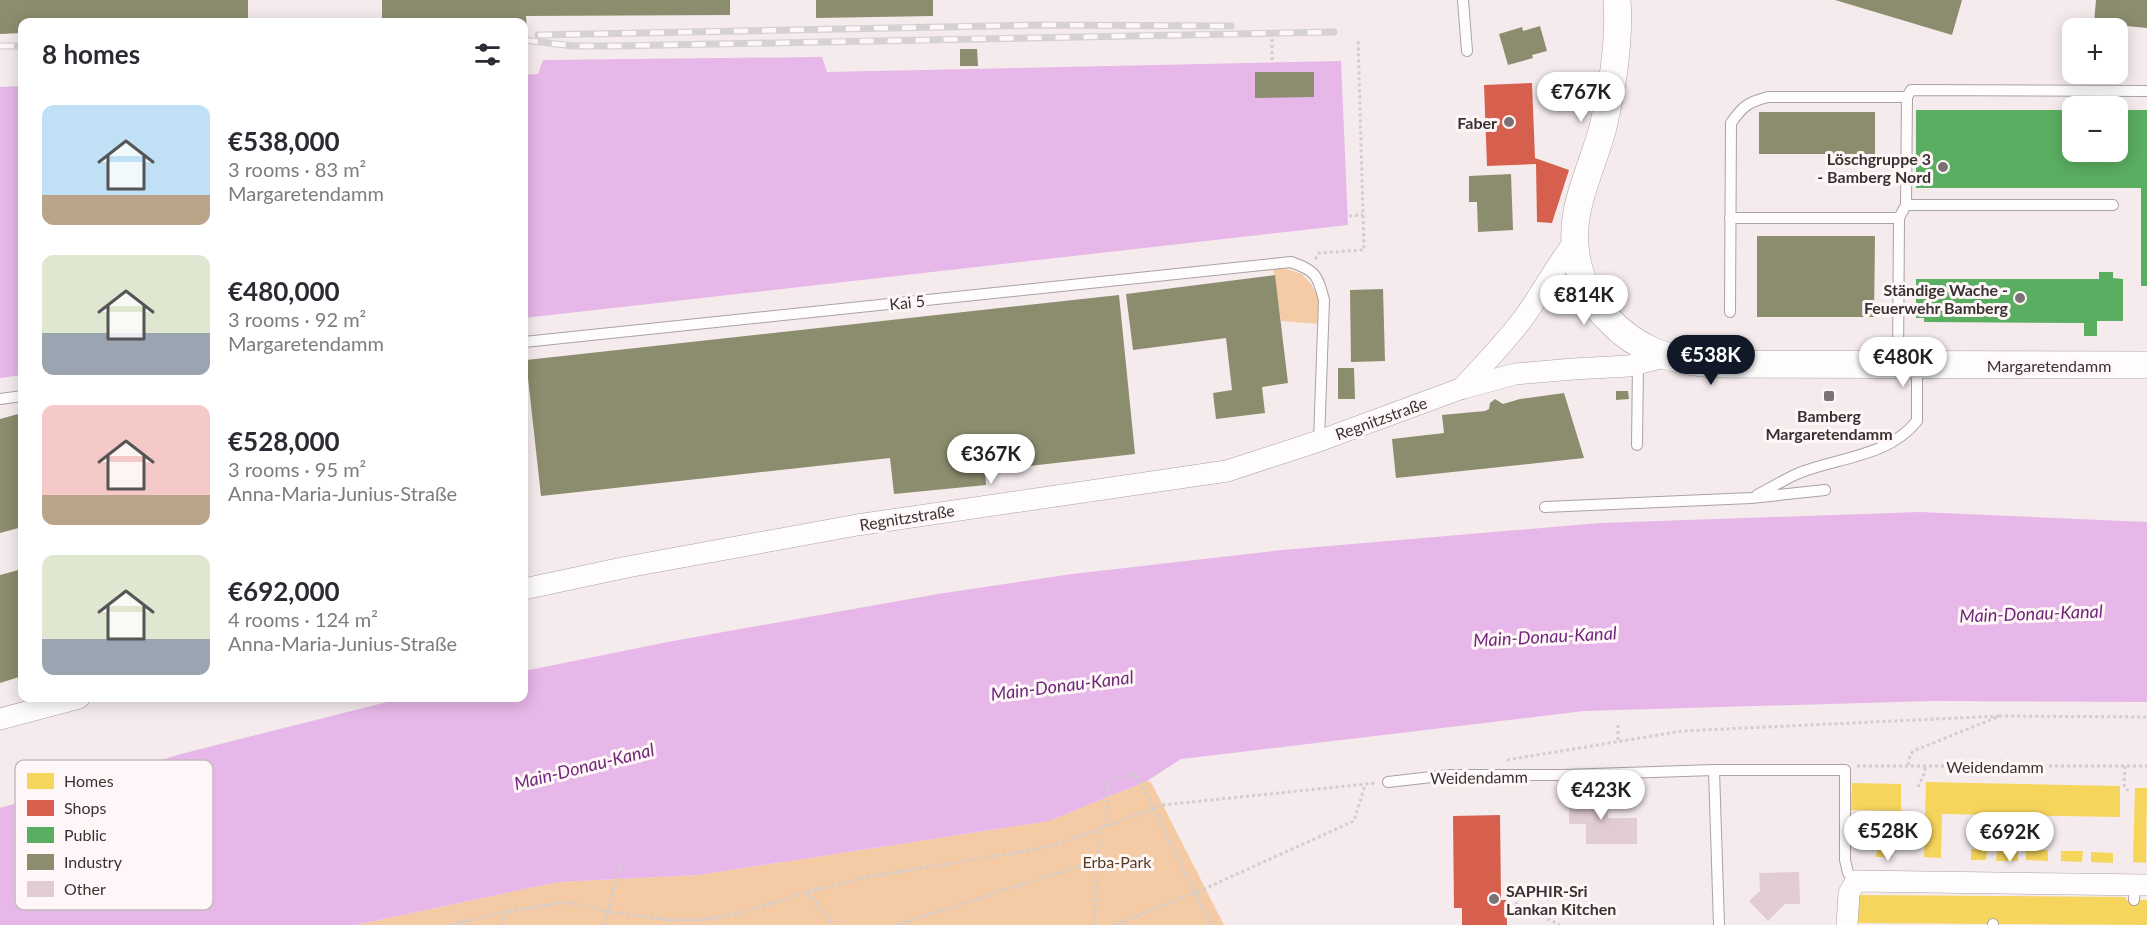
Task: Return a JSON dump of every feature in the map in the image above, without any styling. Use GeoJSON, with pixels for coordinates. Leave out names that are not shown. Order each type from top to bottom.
{"type":"FeatureCollection","features":[{"type":"Feature","properties":{"kind":"street","name":"Margaretendamm"},"geometry":{"type":"LineString","coordinates":[[1617,0],[1619,36],[1613,81],[1602,129],[1579,201],[1574,242],[1585,290],[1596,307],[1619,330],[1641,346],[1651,360],[1711,364],[2147,365]]}},
{"type":"Feature","properties":{"kind":"street","name":"Regnitzstraße"},"geometry":{"type":"LineString","coordinates":[[1460,389],[1498,350],[1526,315],[1555,266],[1574,242]]}},
{"type":"Feature","properties":{"kind":"street","name":"Regnitzstraße"},"geometry":{"type":"LineString","coordinates":[[528,588],[627,567],[857,525],[1227,471],[1319,441],[1460,389],[1515,375],[1629,366],[1651,360]]}},
{"type":"Feature","properties":{"kind":"street"},"geometry":{"type":"LineString","coordinates":[[0,719],[64,702]]}},
{"type":"Feature","properties":{"kind":"street"},"geometry":{"type":"LineString","coordinates":[[1847,925],[1849,893],[1856,881],[1993,890],[2139,890]]}},
{"type":"Feature","properties":{"kind":"lane"},"geometry":{"type":"LineString","coordinates":[[1463,0],[1467,51]]}},
{"type":"Feature","properties":{"kind":"lane"},"geometry":{"type":"LineString","coordinates":[[1751,498],[1800,473],[1873,451],[1891,443],[1911,429],[1917,421],[1907,365],[1899,218],[1906,205],[1907,97],[1911,90],[2147,91]]}},
{"type":"Feature","properties":{"kind":"lane"},"geometry":{"type":"LineString","coordinates":[[1730,312],[1731,123],[1742,106],[1768,97],[1907,97]]}},
{"type":"Feature","properties":{"kind":"lane"},"geometry":{"type":"LineString","coordinates":[[1906,205],[2113,205]]}},
{"type":"Feature","properties":{"kind":"lane"},"geometry":{"type":"LineString","coordinates":[[1730,218],[1899,218]]}},
{"type":"Feature","properties":{"kind":"lane","name":"Kai 5"},"geometry":{"type":"LineString","coordinates":[[528,342],[1291,262],[1310,269]]}},
{"type":"Feature","properties":{"kind":"lane"},"geometry":{"type":"LineString","coordinates":[[1310,269],[1319,280],[1324,300],[1319,441]]}},
{"type":"Feature","properties":{"kind":"lane"},"geometry":{"type":"LineString","coordinates":[[1637,445],[1651,360]]}},
{"type":"Feature","properties":{"kind":"lane"},"geometry":{"type":"LineString","coordinates":[[0,399],[18,397]]}},
{"type":"Feature","properties":{"kind":"lane"},"geometry":{"type":"LineString","coordinates":[[1545,507],[1751,498],[1825,490]]}},
{"type":"Feature","properties":{"kind":"lane"},"geometry":{"type":"LineString","coordinates":[[1714,770],[1719,925]]}},
{"type":"Feature","properties":{"kind":"lane","name":"Weidendamm"},"geometry":{"type":"LineString","coordinates":[[1388,782],[1449,775],[1564,775],[1714,770],[1845,771]]}},
{"type":"Feature","properties":{"kind":"lane"},"geometry":{"type":"LineString","coordinates":[[1845,771],[1845,860],[1848,873],[1856,881]]}},
{"type":"Feature","properties":{"kind":"path"},"geometry":{"type":"LineString","coordinates":[[1310,269],[1318,253],[1364,250],[1358,38]]}},
{"type":"Feature","properties":{"kind":"path"},"geometry":{"type":"LineString","coordinates":[[1272,39],[1272,62]]}},
{"type":"Feature","properties":{"kind":"path"},"geometry":{"type":"LineString","coordinates":[[1349,216],[1363,215]]}},
{"type":"Feature","properties":{"kind":"path"},"geometry":{"type":"LineString","coordinates":[[1908,765],[1913,751],[2000,716]]}},
{"type":"Feature","properties":{"kind":"path"},"geometry":{"type":"LineString","coordinates":[[1505,760],[1682,731],[2000,716],[2147,717]]}},
{"type":"Feature","properties":{"kind":"path"},"geometry":{"type":"LineString","coordinates":[[1618,725],[1618,742]]}},
{"type":"Feature","properties":{"kind":"path","name":"Weidendamm"},"geometry":{"type":"LineString","coordinates":[[1845,771],[1849,766],[1908,765],[2147,766]]}},
{"type":"Feature","properties":{"kind":"path"},"geometry":{"type":"LineString","coordinates":[[1918,786],[1925,772],[1925,765]]}},
{"type":"Feature","properties":{"kind":"path"},"geometry":{"type":"LineString","coordinates":[[2125,766],[2124,785],[2128,791]]}},
{"type":"Feature","properties":{"kind":"path"},"geometry":{"type":"LineString","coordinates":[[1106,828],[1108,780],[1136,774],[1211,925]]}},
{"type":"Feature","properties":{"kind":"path"},"geometry":{"type":"LineString","coordinates":[[450,925],[505,912],[564,902],[669,920],[700,920],[737,914],[807,892],[866,877],[1032,850],[1106,828],[1162,805],[1388,782]]}},
{"type":"Feature","properties":{"kind":"path"},"geometry":{"type":"LineString","coordinates":[[1114,925],[1195,893],[1354,821],[1365,785]]}},
{"type":"Feature","properties":{"kind":"path"},"geometry":{"type":"LineString","coordinates":[[1094,925],[1099,830]]}},
{"type":"Feature","properties":{"kind":"path"},"geometry":{"type":"LineString","coordinates":[[896,925],[1098,861]]}},
{"type":"Feature","properties":{"kind":"path"},"geometry":{"type":"LineString","coordinates":[[604,925],[621,862]]}},
{"type":"Feature","properties":{"kind":"path"},"geometry":{"type":"LineString","coordinates":[[807,892],[834,925]]}},
{"type":"Feature","properties":{"kind":"path"},"geometry":{"type":"LineString","coordinates":[[1515,903],[1560,925]]}},
{"type":"Feature","properties":{"kind":"path"},"geometry":{"type":"LineString","coordinates":[[502,925],[505,912]]}},
{"type":"Feature","properties":{"kind":"path"},"geometry":{"type":"LineString","coordinates":[[472,925],[473,919]]}},
{"type":"Feature","properties":{"kind":"path"},"geometry":{"type":"LineString","coordinates":[[669,920],[669,925]]}},
{"type":"Feature","properties":{"kind":"green space"},"geometry":{"type":"Polygon","coordinates":[[[1273,268],[1287,269],[1302,274],[1311,284],[1320,301],[1319,324],[1281,321],[1273,268]]]}},
{"type":"Feature","properties":{"kind":"green space","name":"Erba-Park"},"geometry":{"type":"Polygon","coordinates":[[[1147,781],[1151,782],[1224,925],[355,925],[558,882],[698,875],[1049,821],[1147,781]]]}},
{"type":"Feature","properties":{"kind":"water"},"geometry":{"type":"Polygon","coordinates":[[[822,57],[827,72],[1341,61],[1348,225],[528,318],[528,75],[538,74],[543,60],[822,57]]]}},
{"type":"Feature","properties":{"kind":"water"},"geometry":{"type":"Polygon","coordinates":[[[18,86],[18,376],[0,378],[0,87],[18,86]]]}},
{"type":"Feature","properties":{"kind":"water","name":"Main-Donau-Kanal"},"geometry":{"type":"Polygon","coordinates":[[[1920,512],[2147,522],[2147,702],[1932,701],[1584,711],[1181,759],[1147,781],[1049,821],[698,875],[558,882],[355,925],[0,925],[0,808],[15,804],[15,910],[213,910],[213,760],[161,760],[387,702],[528,702],[528,670],[673,641],[938,594],[1072,574],[1282,550],[1600,523],[1920,512]]]}},
{"type":"Feature","properties":{"kind":"building: Homes"},"geometry":{"type":"Polygon","coordinates":[[[1926,782],[2120,786],[2120,817],[1942,814],[1941,858],[1924,857],[1926,782]]]}},
{"type":"Feature","properties":{"kind":"building: Homes"},"geometry":{"type":"Polygon","coordinates":[[[1852,783],[1901,784],[1901,811],[1851,810],[1852,783]]]}},
{"type":"Feature","properties":{"kind":"building: Homes"},"geometry":{"type":"Polygon","coordinates":[[[2135,788],[2147,788],[2146,863],[2133,862],[2135,788]]]}},
{"type":"Feature","properties":{"kind":"building: Homes"},"geometry":{"type":"Polygon","coordinates":[[[1877,849],[1892,849],[1892,857],[1876,857],[1877,849]]]}},
{"type":"Feature","properties":{"kind":"building: Homes"},"geometry":{"type":"Polygon","coordinates":[[[1971,849],[1987,850],[1986,860],[1971,860],[1971,849]]]}},
{"type":"Feature","properties":{"kind":"building: Homes"},"geometry":{"type":"Polygon","coordinates":[[[1997,850],[2018,851],[2018,861],[1996,861],[1997,850]]]}},
{"type":"Feature","properties":{"kind":"building: Homes"},"geometry":{"type":"Polygon","coordinates":[[[2026,850],[2048,850],[2048,861],[2026,860],[2026,850]]]}},
{"type":"Feature","properties":{"kind":"building: Homes"},"geometry":{"type":"Polygon","coordinates":[[[2061,851],[2083,851],[2082,862],[2061,861],[2061,851]]]}},
{"type":"Feature","properties":{"kind":"building: Homes"},"geometry":{"type":"Polygon","coordinates":[[[2091,852],[2113,853],[2113,863],[2091,862],[2091,852]]]}},
{"type":"Feature","properties":{"kind":"building: Homes"},"geometry":{"type":"Polygon","coordinates":[[[1855,895],[2126,897],[2126,900],[2147,900],[2147,925],[1855,923],[1855,895]]]}},
{"type":"Feature","properties":{"kind":"building: Shops","name":"Faber"},"geometry":{"type":"Polygon","coordinates":[[[1532,83],[1535,158],[1569,170],[1552,223],[1537,222],[1536,164],[1487,166],[1484,85],[1532,83]]]}},
{"type":"Feature","properties":{"kind":"building: Shops"},"geometry":{"type":"Polygon","coordinates":[[[1500,815],[1501,900],[1506,900],[1507,925],[1462,925],[1462,908],[1454,908],[1453,816],[1500,815]]]}},
{"type":"Feature","properties":{"kind":"building: Public"},"geometry":{"type":"Polygon","coordinates":[[[1916,110],[2062,110],[2062,162],[2128,162],[2128,110],[2147,110],[2147,286],[2141,286],[2141,188],[1916,188],[1916,110]]]}},
{"type":"Feature","properties":{"kind":"building: Public","name":"Ständige Wache - Feuerwehr Bamberg"},"geometry":{"type":"Polygon","coordinates":[[[2099,272],[2113,272],[2113,278],[2123,279],[2123,321],[2097,321],[2097,336],[2084,336],[2084,323],[1924,322],[1924,318],[1916,318],[1916,279],[2099,279],[2099,272]]]}},
{"type":"Feature","properties":{"kind":"building: Industry"},"geometry":{"type":"Polygon","coordinates":[[[0,0],[248,0],[248,18],[18,18],[18,33],[0,34],[0,0]]]}},
{"type":"Feature","properties":{"kind":"building: Industry"},"geometry":{"type":"Polygon","coordinates":[[[382,0],[730,0],[730,15],[382,18],[382,0]]]}},
{"type":"Feature","properties":{"kind":"building: Industry"},"geometry":{"type":"Polygon","coordinates":[[[816,0],[933,0],[933,16],[816,18],[816,0]]]}},
{"type":"Feature","properties":{"kind":"building: Industry"},"geometry":{"type":"Polygon","coordinates":[[[1835,0],[1962,0],[1952,35],[1835,0]]]}},
{"type":"Feature","properties":{"kind":"building: Industry"},"geometry":{"type":"Polygon","coordinates":[[[2096,0],[2147,0],[2147,28],[2128,26],[2128,18],[2094,18],[2096,0]]]}},
{"type":"Feature","properties":{"kind":"building: Industry"},"geometry":{"type":"Polygon","coordinates":[[[1540,26],[1547,51],[1532,55],[1533,58],[1508,65],[1499,34],[1522,27],[1523,31],[1540,26]]]}},
{"type":"Feature","properties":{"kind":"building: Industry"},"geometry":{"type":"Polygon","coordinates":[[[960,49],[977,49],[978,66],[960,66],[960,49]]]}},
{"type":"Feature","properties":{"kind":"building: Industry"},"geometry":{"type":"Polygon","coordinates":[[[1255,72],[1314,72],[1314,97],[1255,98],[1255,72]]]}},
{"type":"Feature","properties":{"kind":"building: Industry"},"geometry":{"type":"Polygon","coordinates":[[[1759,112],[1875,112],[1875,154],[1759,154],[1759,112]]]}},
{"type":"Feature","properties":{"kind":"building: Industry"},"geometry":{"type":"Polygon","coordinates":[[[1511,174],[1513,230],[1478,232],[1477,202],[1469,202],[1469,176],[1511,174]]]}},
{"type":"Feature","properties":{"kind":"building: Industry"},"geometry":{"type":"Polygon","coordinates":[[[1757,236],[1875,236],[1874,317],[1757,317],[1757,236]]]}},
{"type":"Feature","properties":{"kind":"building: Industry"},"geometry":{"type":"Polygon","coordinates":[[[1275,275],[1288,383],[1262,387],[1265,413],[1216,419],[1213,393],[1232,390],[1226,338],[1133,350],[1126,294],[1275,275]]]}},
{"type":"Feature","properties":{"kind":"building: Industry"},"geometry":{"type":"Polygon","coordinates":[[[1383,289],[1385,361],[1351,362],[1350,290],[1383,289]]]}},
{"type":"Feature","properties":{"kind":"building: Industry"},"geometry":{"type":"Polygon","coordinates":[[[1119,295],[1135,454],[985,471],[986,485],[894,494],[890,458],[541,496],[528,360],[1119,295]]]}},
{"type":"Feature","properties":{"kind":"building: Industry"},"geometry":{"type":"Polygon","coordinates":[[[1338,368],[1354,368],[1355,399],[1338,399],[1338,368]]]}},
{"type":"Feature","properties":{"kind":"building: Industry"},"geometry":{"type":"Polygon","coordinates":[[[1616,391],[1628,391],[1629,399],[1616,400],[1616,391]]]}},
{"type":"Feature","properties":{"kind":"building: Industry"},"geometry":{"type":"Polygon","coordinates":[[[1564,393],[1584,458],[1396,478],[1392,439],[1444,433],[1442,415],[1485,411],[1495,399],[1503,404],[1520,399],[1564,393]]]}},
{"type":"Feature","properties":{"kind":"building: Industry"},"geometry":{"type":"Polygon","coordinates":[[[18,414],[18,528],[0,533],[0,419],[18,414]]]}},
{"type":"Feature","properties":{"kind":"building: Industry"},"geometry":{"type":"Polygon","coordinates":[[[18,570],[18,677],[0,683],[0,575],[18,570]]]}},
{"type":"Feature","properties":{"kind":"building: Other"},"geometry":{"type":"Polygon","coordinates":[[[1590,791],[1607,791],[1608,818],[1637,818],[1637,844],[1586,844],[1586,824],[1569,824],[1569,796],[1590,796],[1590,791]]]}},
{"type":"Feature","properties":{"kind":"building: Other"},"geometry":{"type":"Polygon","coordinates":[[[1799,872],[1800,904],[1785,904],[1768,921],[1749,901],[1760,891],[1759,873],[1799,872]]]}},
{"type":"Feature","properties":{"kind":"railway"},"geometry":{"type":"LineString","coordinates":[[538,35],[1038,25],[1231,26]]}},
{"type":"Feature","properties":{"kind":"railway"},"geometry":{"type":"LineString","coordinates":[[528,40],[573,46],[616,46],[1334,32]]}},
{"type":"Feature","properties":{"kind":"railway"},"geometry":{"type":"LineString","coordinates":[[0,46],[18,46]]}},
{"type":"Feature","properties":{"kind":"place","name":"Faber"},"geometry":{"type":"Point","coordinates":[1509,122]}},
{"type":"Feature","properties":{"kind":"place","name":"Löschgruppe 3 - Bamberg Nord"},"geometry":{"type":"Point","coordinates":[1943,167]}},
{"type":"Feature","properties":{"kind":"place","name":"Ständige Wache - Feuerwehr Bamberg"},"geometry":{"type":"Point","coordinates":[2020,298]}},
{"type":"Feature","properties":{"kind":"place","name":"Bamberg Margaretendamm"},"geometry":{"type":"Point","coordinates":[1829,396]}},
{"type":"Feature","properties":{"kind":"place","name":"SAPHIR-Sri Lankan Kitchen"},"geometry":{"type":"Point","coordinates":[1494,899]}}]}
